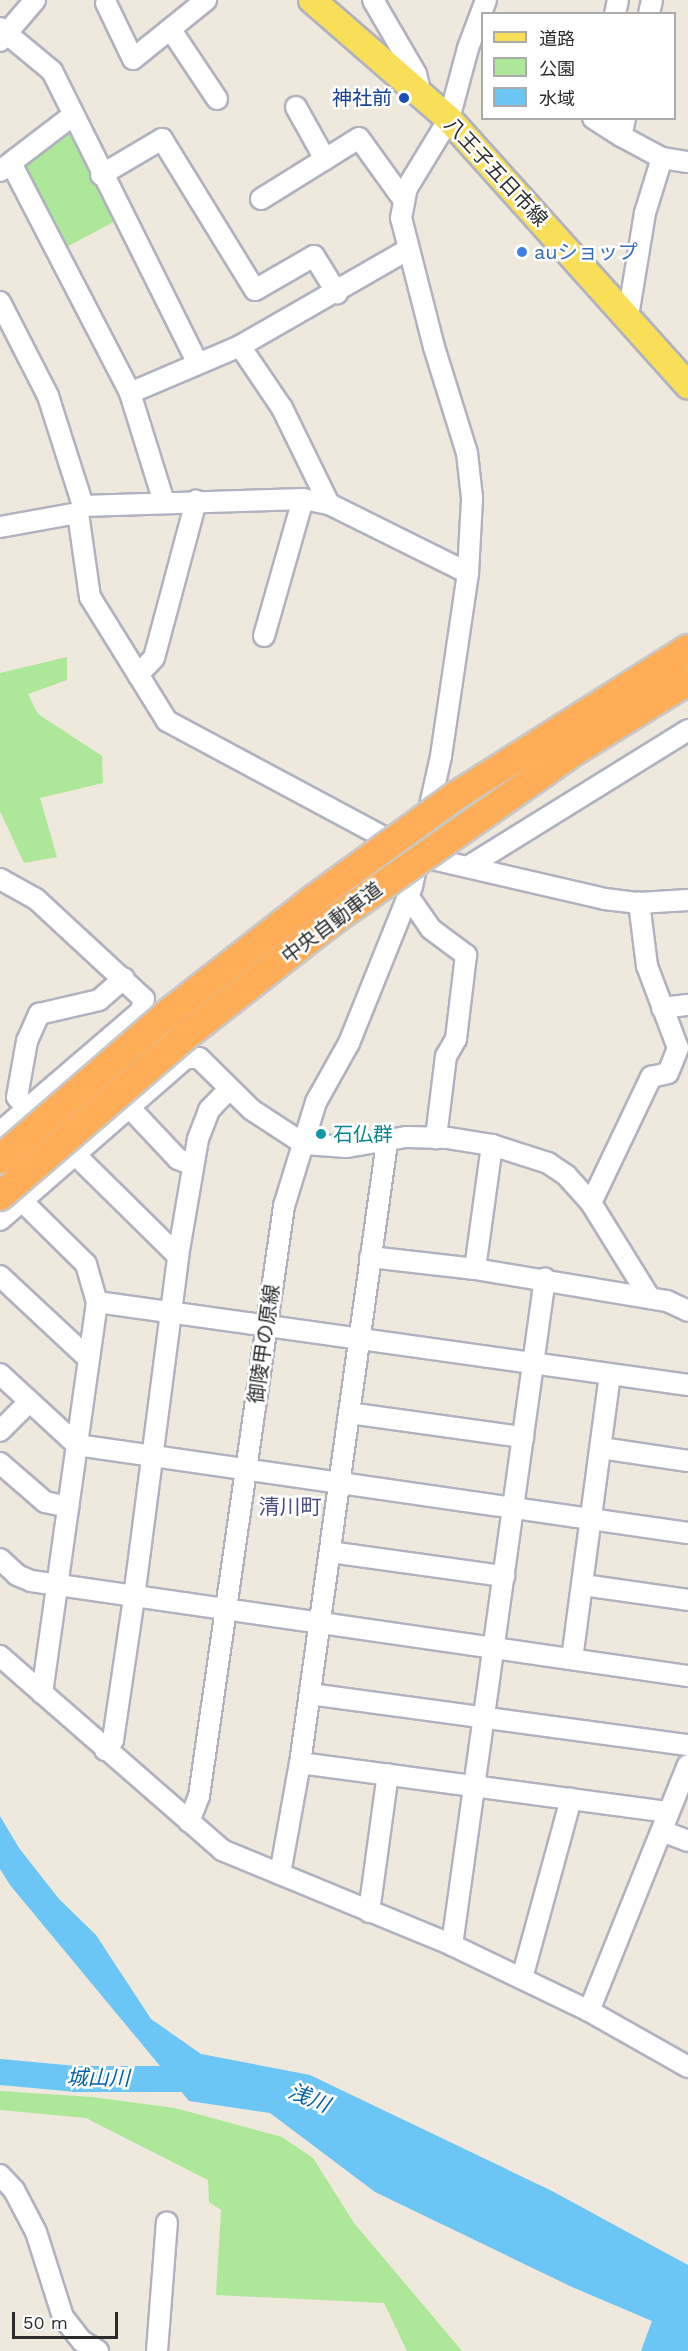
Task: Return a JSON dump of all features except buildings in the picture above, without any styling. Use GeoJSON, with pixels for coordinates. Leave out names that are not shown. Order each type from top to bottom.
{"type":"FeatureCollection","features":[{"type":"Feature","properties":{"kind":"highway","name":"中央自動車道"},"geometry":{"type":"LineString","coordinates":[[0,1159],[166,1015],[315,898],[457,795],[688,649]]}},
{"type":"Feature","properties":{"kind":"highway","name":"中央自動車道"},"geometry":{"type":"LineString","coordinates":[[11,1198],[184,1037],[332,921],[568,755],[688,681]]}},
{"type":"Feature","properties":{"kind":"main road","name":"八王子五日市線"},"geometry":{"type":"LineString","coordinates":[[312,0],[449,119],[628,316],[688,386]]}},
{"type":"Feature","properties":{"kind":"street"},"geometry":{"type":"LineString","coordinates":[[35,0],[2,34],[52,71],[101,175],[198,364]]}},
{"type":"Feature","properties":{"kind":"street"},"geometry":{"type":"LineString","coordinates":[[106,3],[133,59],[206,0]]}},
{"type":"Feature","properties":{"kind":"street"},"geometry":{"type":"LineString","coordinates":[[373,0],[416,74],[421,94]]}},
{"type":"Feature","properties":{"kind":"street"},"geometry":{"type":"LineString","coordinates":[[261,199],[359,138],[403,199],[449,119],[475,54],[481,25]]}},
{"type":"Feature","properties":{"kind":"street"},"geometry":{"type":"LineString","coordinates":[[171,30],[217,99]]}},
{"type":"Feature","properties":{"kind":"street"},"geometry":{"type":"LineString","coordinates":[[296,107],[325,159]]}},
{"type":"Feature","properties":{"kind":"street"},"geometry":{"type":"LineString","coordinates":[[72,116],[6,167],[130,393],[164,502]]}},
{"type":"Feature","properties":{"kind":"street"},"geometry":{"type":"LineString","coordinates":[[600,120],[623,127],[662,158],[688,162]]}},
{"type":"Feature","properties":{"kind":"street"},"geometry":{"type":"LineString","coordinates":[[101,175],[162,140],[255,290],[314,256],[337,293]]}},
{"type":"Feature","properties":{"kind":"street"},"geometry":{"type":"LineString","coordinates":[[628,316],[645,213],[662,158]]}},
{"type":"Feature","properties":{"kind":"street","name":"御陵甲の原線"},"geometry":{"type":"LineString","coordinates":[[189,1822],[199,1796],[284,1206],[316,1102],[349,1043],[410,891],[437,778],[468,573],[473,515],[467,453],[407,250],[401,218],[403,199]]}},
{"type":"Feature","properties":{"kind":"street"},"geometry":{"type":"LineString","coordinates":[[130,393],[240,346],[337,293],[407,250]]}},
{"type":"Feature","properties":{"kind":"street"},"geometry":{"type":"LineString","coordinates":[[0,302],[48,396],[81,510],[90,597],[167,721],[420,856],[605,899],[639,903],[688,900]]}},
{"type":"Feature","properties":{"kind":"street"},"geometry":{"type":"LineString","coordinates":[[240,346],[282,408],[329,504]]}},
{"type":"Feature","properties":{"kind":"street"},"geometry":{"type":"LineString","coordinates":[[0,527],[81,510],[164,502],[303,499],[329,504],[468,573]]}},
{"type":"Feature","properties":{"kind":"street"},"geometry":{"type":"LineString","coordinates":[[264,636],[303,499]]}},
{"type":"Feature","properties":{"kind":"street"},"geometry":{"type":"LineString","coordinates":[[138,675],[154,658],[196,501]]}},
{"type":"Feature","properties":{"kind":"street"},"geometry":{"type":"LineString","coordinates":[[469,866],[688,730]]}},
{"type":"Feature","properties":{"kind":"street"},"geometry":{"type":"LineString","coordinates":[[0,879],[36,899],[124,978],[144,999],[141,1011],[27,1106],[0,1132]]}},
{"type":"Feature","properties":{"kind":"street"},"geometry":{"type":"LineString","coordinates":[[410,891],[431,929],[466,955],[456,1039],[446,1056],[436,1138]]}},
{"type":"Feature","properties":{"kind":"street"},"geometry":{"type":"LineString","coordinates":[[591,1203],[651,1077],[668,1073],[682,1061],[673,1029],[662,1008],[647,966],[639,903]]}},
{"type":"Feature","properties":{"kind":"street"},"geometry":{"type":"LineString","coordinates":[[124,978],[99,1000],[39,1014],[27,1041],[17,1097],[178,1256]]}},
{"type":"Feature","properties":{"kind":"street"},"geometry":{"type":"LineString","coordinates":[[662,1008],[688,1005]]}},
{"type":"Feature","properties":{"kind":"street"},"geometry":{"type":"LineString","coordinates":[[141,1011],[186,1058]]}},
{"type":"Feature","properties":{"kind":"street"},"geometry":{"type":"LineString","coordinates":[[0,1220],[11,1198],[74,1153],[186,1058],[199,1058],[228,1090],[304,1144],[348,1147],[436,1138],[492,1145],[548,1163],[566,1175],[591,1203],[650,1298]]}},
{"type":"Feature","properties":{"kind":"street"},"geometry":{"type":"LineString","coordinates":[[105,1750],[113,1740],[153,1456],[178,1256],[193,1165],[198,1139],[209,1110],[228,1090]]}},
{"type":"Feature","properties":{"kind":"street"},"geometry":{"type":"LineString","coordinates":[[0,1114],[8,1117],[27,1106]]}},
{"type":"Feature","properties":{"kind":"street"},"geometry":{"type":"LineString","coordinates":[[128,1106],[178,1160],[193,1165]]}},
{"type":"Feature","properties":{"kind":"street"},"geometry":{"type":"LineString","coordinates":[[280,1874],[300,1763],[387,1142]]}},
{"type":"Feature","properties":{"kind":"street"},"geometry":{"type":"LineString","coordinates":[[475,1269],[492,1145]]}},
{"type":"Feature","properties":{"kind":"street"},"geometry":{"type":"LineString","coordinates":[[11,1198],[86,1264],[98,1302],[88,1358],[42,1693]]}},
{"type":"Feature","properties":{"kind":"street"},"geometry":{"type":"LineString","coordinates":[[370,1257],[545,1278],[650,1298],[688,1311]]}},
{"type":"Feature","properties":{"kind":"street"},"geometry":{"type":"LineString","coordinates":[[0,1276],[88,1358]]}},
{"type":"Feature","properties":{"kind":"street"},"geometry":{"type":"LineString","coordinates":[[453,1945],[545,1278]]}},
{"type":"Feature","properties":{"kind":"street"},"geometry":{"type":"LineString","coordinates":[[98,1302],[688,1386]]}},
{"type":"Feature","properties":{"kind":"street"},"geometry":{"type":"LineString","coordinates":[[0,1374],[77,1445],[688,1533]]}},
{"type":"Feature","properties":{"kind":"street"},"geometry":{"type":"LineString","coordinates":[[572,1659],[610,1375]]}},
{"type":"Feature","properties":{"kind":"street"},"geometry":{"type":"LineString","coordinates":[[0,1431],[29,1402]]}},
{"type":"Feature","properties":{"kind":"street"},"geometry":{"type":"LineString","coordinates":[[349,1413],[523,1437]]}},
{"type":"Feature","properties":{"kind":"street"},"geometry":{"type":"LineString","coordinates":[[601,1449],[688,1461]]}},
{"type":"Feature","properties":{"kind":"street"},"geometry":{"type":"LineString","coordinates":[[0,1463],[45,1502],[68,1507]]}},
{"type":"Feature","properties":{"kind":"street"},"geometry":{"type":"LineString","coordinates":[[330,1552],[504,1576]]}},
{"type":"Feature","properties":{"kind":"street"},"geometry":{"type":"LineString","coordinates":[[0,1559],[17,1575],[58,1586],[688,1676]]}},
{"type":"Feature","properties":{"kind":"street"},"geometry":{"type":"LineString","coordinates":[[583,1585],[688,1600]]}},
{"type":"Feature","properties":{"kind":"street"},"geometry":{"type":"LineString","coordinates":[[0,1656],[222,1850],[453,1945],[589,2011],[688,2067]]}},
{"type":"Feature","properties":{"kind":"street"},"geometry":{"type":"LineString","coordinates":[[310,1694],[688,1745]]}},
{"type":"Feature","properties":{"kind":"street"},"geometry":{"type":"LineString","coordinates":[[300,1763],[669,1812]]}},
{"type":"Feature","properties":{"kind":"street"},"geometry":{"type":"LineString","coordinates":[[589,2011],[687,1768]]}},
{"type":"Feature","properties":{"kind":"street"},"geometry":{"type":"LineString","coordinates":[[369,1912],[388,1774]]}},
{"type":"Feature","properties":{"kind":"street"},"geometry":{"type":"LineString","coordinates":[[522,1978],[572,1799]]}},
{"type":"Feature","properties":{"kind":"street"},"geometry":{"type":"LineString","coordinates":[[662,1831],[688,1841]]}},
{"type":"Feature","properties":{"kind":"street"},"geometry":{"type":"LineString","coordinates":[[0,2175],[19,2198],[36,2232],[63,2317],[82,2341],[98,2351]]}},
{"type":"Feature","properties":{"kind":"street"},"geometry":{"type":"LineString","coordinates":[[157,2351],[167,2222]]}},
{"type":"Feature","properties":{"kind":"green space"},"geometry":{"type":"Polygon","coordinates":[[[72,116],[123,217],[57,252],[11,163],[72,116]]]}},
{"type":"Feature","properties":{"kind":"green space"},"geometry":{"type":"Polygon","coordinates":[[[67,657],[67,680],[28,694],[38,714],[102,756],[103,783],[40,798],[57,857],[24,863],[0,811],[0,673],[67,657]]]}},
{"type":"Feature","properties":{"kind":"green space"},"geometry":{"type":"Polygon","coordinates":[[[0,2091],[92,2097],[175,2108],[282,2137],[313,2158],[354,2223],[462,2351],[407,2351],[384,2303],[216,2295],[221,2210],[209,2202],[208,2180],[86,2118],[0,2110],[0,2091]]]}},
{"type":"Feature","properties":{"kind":"water","name":"浅川"},"geometry":{"type":"Polygon","coordinates":[[[0,1816],[19,1848],[59,1899],[96,1935],[151,2019],[201,2054],[310,2075],[552,2191],[688,2265],[688,2351],[641,2351],[652,2321],[572,2287],[375,2192],[270,2113],[189,2101],[10,1885],[0,1869],[0,1816]]]}},
{"type":"Feature","properties":{"kind":"waterway","name":"城山川"},"geometry":{"type":"LineString","coordinates":[[0,2072],[75,2079],[204,2079]]}},
{"type":"Feature","properties":{"kind":"place","name":"神社前"},"geometry":{"type":"Point","coordinates":[404,98]}},
{"type":"Feature","properties":{"kind":"place","name":"auショップ"},"geometry":{"type":"Point","coordinates":[522,252]}},
{"type":"Feature","properties":{"kind":"place","name":"石仏群"},"geometry":{"type":"Point","coordinates":[321,1134]}},
{"type":"Feature","properties":{"kind":"district","name":"清川町"},"geometry":{"type":"Point","coordinates":[290,1507]}}]}
